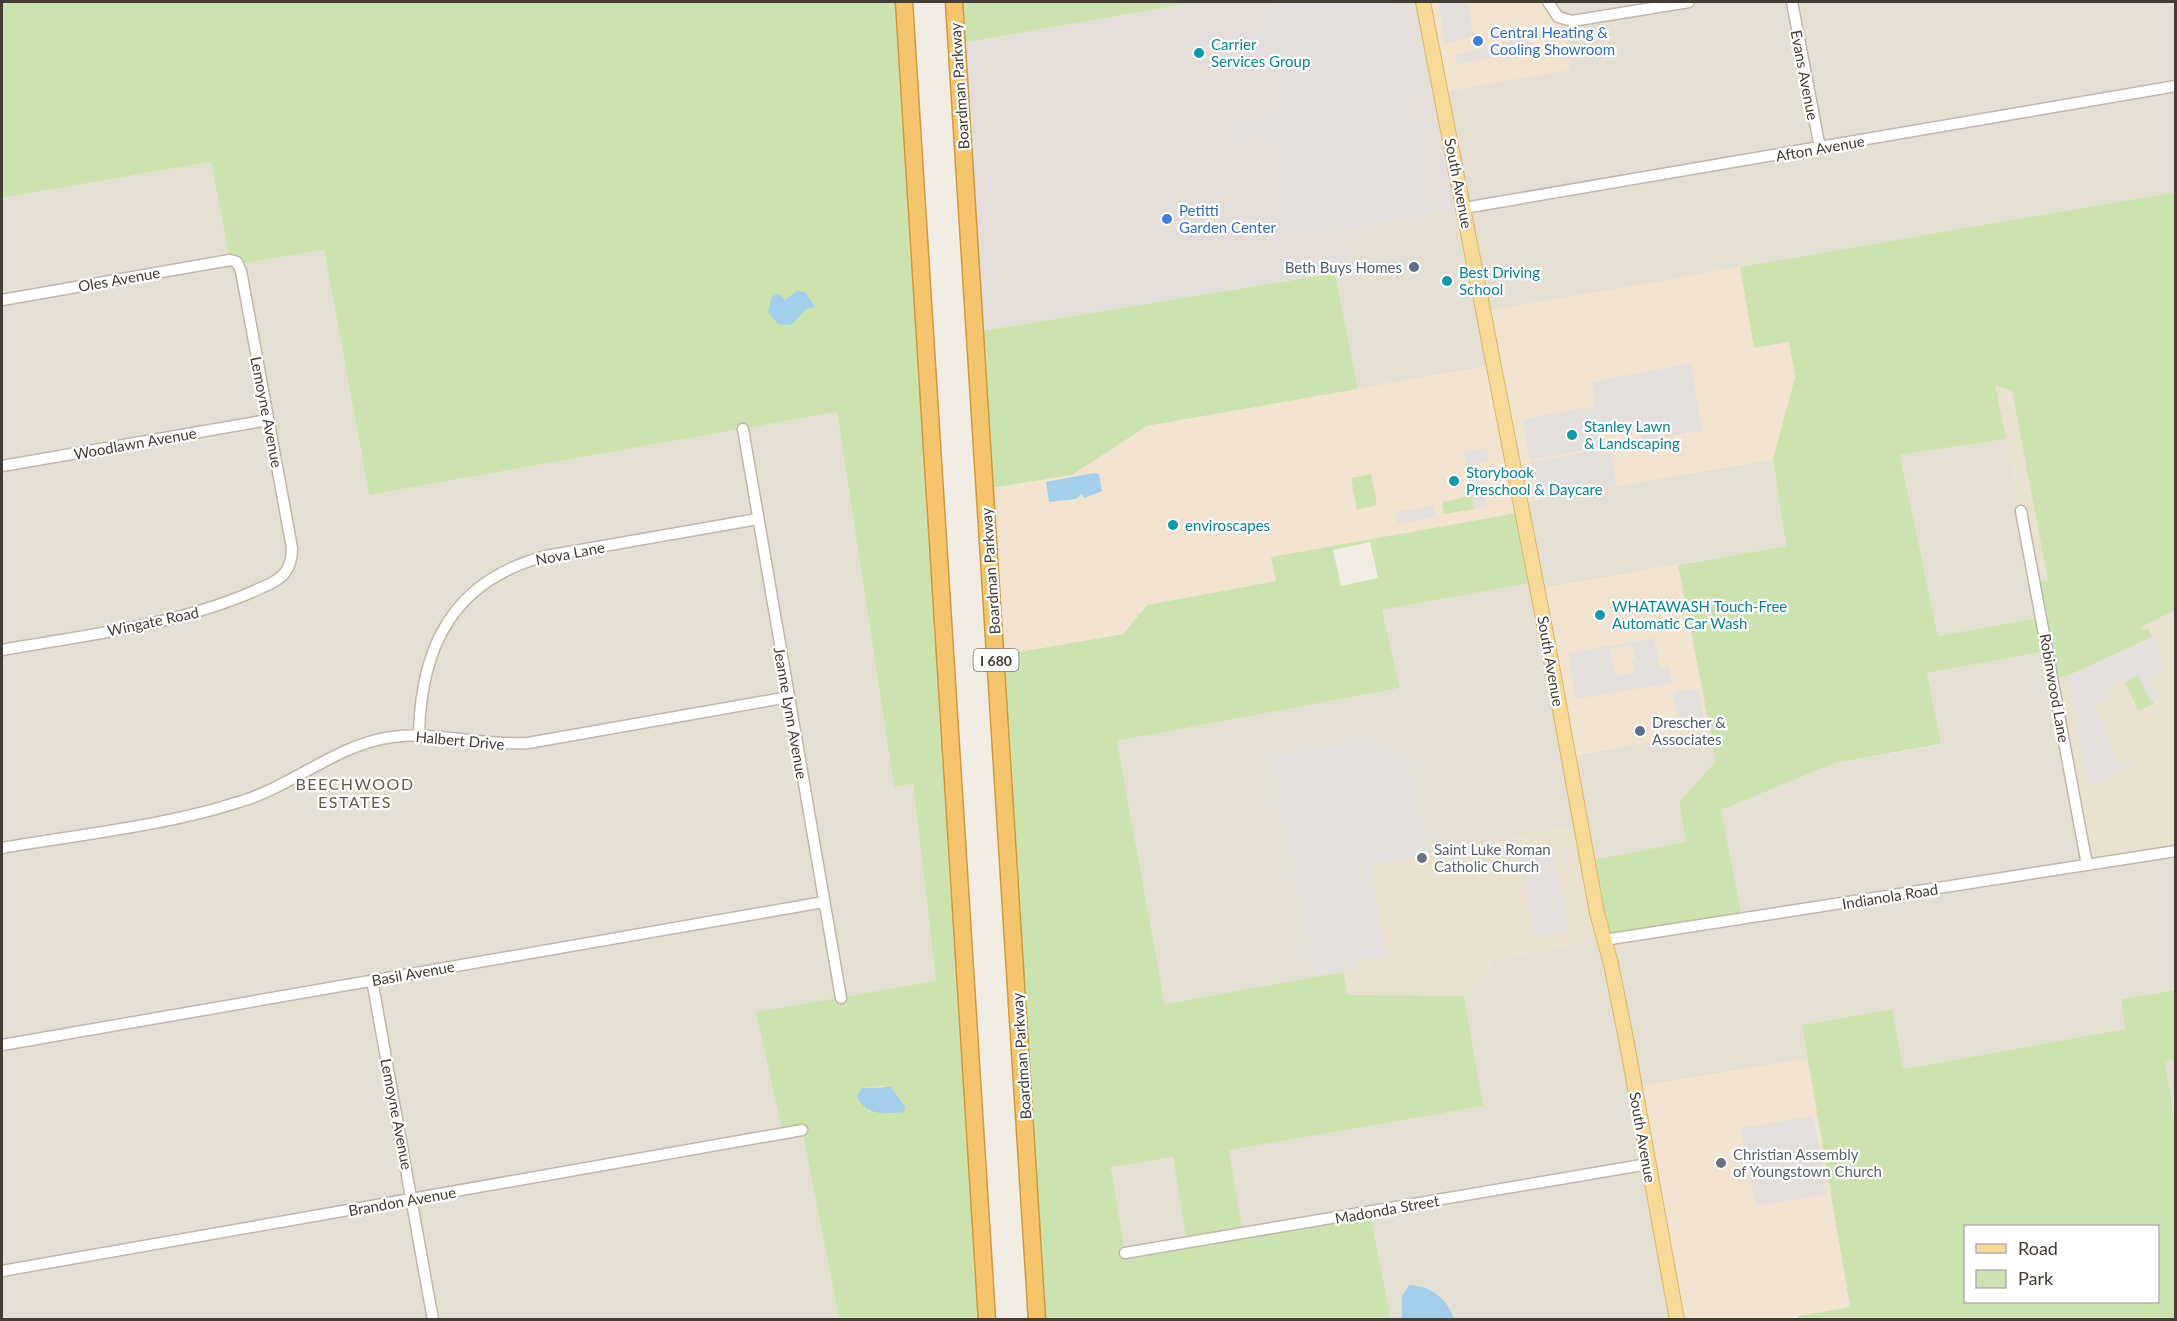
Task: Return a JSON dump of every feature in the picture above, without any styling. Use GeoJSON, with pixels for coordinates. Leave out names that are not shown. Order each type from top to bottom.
{"type":"FeatureCollection","features":[{"type":"Feature","properties":{"kind":"highway"},"geometry":{"type":"LineString","coordinates":[[904,2],[987,1320]]}},
{"type":"Feature","properties":{"kind":"highway","name":"Boardman Parkway"},"geometry":{"type":"LineString","coordinates":[[954,2],[1037,1320]]}},
{"type":"Feature","properties":{"kind":"main road","name":"South Avenue"},"geometry":{"type":"LineString","coordinates":[[1423,2],[1597,913],[1627,1044],[1677,1320]]}},
{"type":"Feature","properties":{"kind":"street"},"geometry":{"type":"LineString","coordinates":[[1548,2],[1558,17],[1572,21],[1689,2]]}},
{"type":"Feature","properties":{"kind":"street","name":"Evans Avenue"},"geometry":{"type":"LineString","coordinates":[[1792,2],[1820,148]]}},
{"type":"Feature","properties":{"kind":"street","name":"Afton Avenue"},"geometry":{"type":"LineString","coordinates":[[1464,208],[2175,86]]}},
{"type":"Feature","properties":{"kind":"street","name":"Oles Avenue"},"geometry":{"type":"LineString","coordinates":[[2,300],[230,260],[237,262]]}},
{"type":"Feature","properties":{"kind":"street","name":"Lemoyne Avenue"},"geometry":{"type":"LineString","coordinates":[[237,262],[241,271],[292,548],[290,562]]}},
{"type":"Feature","properties":{"kind":"street","name":"Woodlawn Avenue"},"geometry":{"type":"LineString","coordinates":[[2,466],[268,420]]}},
{"type":"Feature","properties":{"kind":"street","name":"Jeanne Lynn Avenue"},"geometry":{"type":"LineString","coordinates":[[743,429],[841,998]]}},
{"type":"Feature","properties":{"kind":"street","name":"Robinwood Lane"},"geometry":{"type":"LineString","coordinates":[[2021,511],[2087,865]]}},
{"type":"Feature","properties":{"kind":"street","name":"Nova Lane"},"geometry":{"type":"LineString","coordinates":[[419,734],[422,682],[437,640],[465,601],[492,579],[522,563],[546,556],[758,519]]}},
{"type":"Feature","properties":{"kind":"street","name":"Wingate Road"},"geometry":{"type":"LineString","coordinates":[[2,650],[132,627],[206,609],[273,582],[285,572],[290,562]]}},
{"type":"Feature","properties":{"kind":"street","name":"Halbert Drive"},"geometry":{"type":"LineString","coordinates":[[2,848],[217,809],[272,790],[361,745],[392,737],[419,734],[487,744],[528,743],[789,698]]}},
{"type":"Feature","properties":{"kind":"street","name":"Indianola Road"},"geometry":{"type":"LineString","coordinates":[[1604,940],[2175,851]]}},
{"type":"Feature","properties":{"kind":"street","name":"Basil Avenue"},"geometry":{"type":"LineString","coordinates":[[2,1045],[824,902]]}},
{"type":"Feature","properties":{"kind":"street","name":"Lemoyne Avenue"},"geometry":{"type":"LineString","coordinates":[[372,980],[433,1320]]}},
{"type":"Feature","properties":{"kind":"street","name":"Brandon Avenue"},"geometry":{"type":"LineString","coordinates":[[2,1271],[802,1130]]}},
{"type":"Feature","properties":{"kind":"street","name":"Madonda Street"},"geometry":{"type":"LineString","coordinates":[[1125,1253],[1648,1164]]}},
{"type":"Feature","properties":{"kind":"shaded area"},"geometry":{"type":"Polygon","coordinates":[[[1197,2],[1423,2],[1464,208],[1345,229],[1352,270],[975,332],[957,44],[1197,2]]]}},
{"type":"Feature","properties":{"kind":"shaded area"},"geometry":{"type":"Polygon","coordinates":[[[1271,2],[1389,2],[1391,16],[1405,13],[1420,94],[1289,115],[1271,2]]]}},
{"type":"Feature","properties":{"kind":"shaded area"},"geometry":{"type":"Polygon","coordinates":[[[1423,2],[1548,2],[1561,19],[1571,70],[1441,92],[1423,2]]]}},
{"type":"Feature","properties":{"kind":"shaded area"},"geometry":{"type":"Polygon","coordinates":[[[1438,2],[1468,2],[1474,36],[1445,43],[1438,2]]]}},
{"type":"Feature","properties":{"kind":"shaded area"},"geometry":{"type":"Polygon","coordinates":[[[1548,2],[2175,2],[2175,192],[1484,312],[1494,365],[1358,389],[1335,273],[1352,269],[1344,229],[1463,207],[1441,92],[1548,2]]]}},
{"type":"Feature","properties":{"kind":"shaded area"},"geometry":{"type":"Polygon","coordinates":[[[1529,36],[1533,48],[1458,65],[1455,55],[1529,36]]]}},
{"type":"Feature","properties":{"kind":"shaded area"},"geometry":{"type":"Polygon","coordinates":[[[1404,98],[1425,212],[1301,228],[1294,226],[1277,131],[1239,137],[1236,125],[1404,98]]]}},
{"type":"Feature","properties":{"kind":"shaded area"},"geometry":{"type":"Polygon","coordinates":[[[212,162],[239,264],[324,250],[369,495],[837,412],[894,787],[913,784],[936,981],[802,1130],[839,1319],[2,1320],[2,198],[212,162]]]}},
{"type":"Feature","properties":{"kind":"shaded area"},"geometry":{"type":"Polygon","coordinates":[[[2175,192],[2175,851],[2087,865],[2021,514],[1962,229],[2175,192]]]}},
{"type":"Feature","properties":{"kind":"shaded area"},"geometry":{"type":"Polygon","coordinates":[[[1740,267],[1754,348],[1789,342],[1795,378],[1773,459],[1521,503],[1522,512],[1272,557],[1276,581],[1147,605],[1123,634],[996,656],[985,489],[1072,475],[1147,426],[1494,365],[1484,312],[1740,267]]]}},
{"type":"Feature","properties":{"kind":"shaded area"},"geometry":{"type":"Polygon","coordinates":[[[1691,363],[1702,430],[1644,441],[1642,427],[1600,434],[1602,447],[1530,460],[1523,419],[1595,406],[1592,382],[1691,363]]]}},
{"type":"Feature","properties":{"kind":"shaded area"},"geometry":{"type":"Polygon","coordinates":[[[2006,439],[2042,617],[1938,636],[1900,455],[2006,439]]]}},
{"type":"Feature","properties":{"kind":"shaded area"},"geometry":{"type":"Polygon","coordinates":[[[1487,448],[1489,460],[1479,463],[1487,506],[1474,509],[1464,452],[1487,448]]]}},
{"type":"Feature","properties":{"kind":"shaded area"},"geometry":{"type":"Polygon","coordinates":[[[1610,448],[1617,486],[1539,501],[1531,462],[1610,448]]]}},
{"type":"Feature","properties":{"kind":"shaded area"},"geometry":{"type":"Polygon","coordinates":[[[1773,459],[1786,546],[1537,589],[1568,757],[1711,730],[1716,761],[1679,802],[1687,842],[1604,940],[1721,810],[1835,763],[1940,745],[1927,673],[2048,651],[2175,851],[2175,990],[2121,999],[2126,1029],[1902,1069],[1891,1009],[1802,1025],[1808,1059],[1634,1087],[1677,1319],[1391,1319],[1370,1212],[1242,1234],[1229,1149],[1483,1106],[1342,973],[1165,1004],[1117,741],[1400,688],[1382,610],[1535,582],[1521,503],[1773,459]]]}},
{"type":"Feature","properties":{"kind":"shaded area"},"geometry":{"type":"Polygon","coordinates":[[[1433,506],[1436,517],[1398,524],[1396,512],[1433,506]]]}},
{"type":"Feature","properties":{"kind":"shaded area"},"geometry":{"type":"Polygon","coordinates":[[[1678,565],[1711,730],[1568,757],[1537,589],[1678,565]]]}},
{"type":"Feature","properties":{"kind":"shaded area"},"geometry":{"type":"Polygon","coordinates":[[[2152,637],[2166,668],[2151,680],[2161,696],[2150,701],[2138,675],[2122,684],[2119,679],[2113,682],[2115,687],[2105,692],[2108,698],[2094,706],[2119,763],[2133,759],[2135,765],[2088,787],[2068,676],[2152,637]]]}},
{"type":"Feature","properties":{"kind":"shaded area"},"geometry":{"type":"Polygon","coordinates":[[[1654,638],[1660,668],[1669,666],[1672,683],[1576,699],[1568,653],[1654,638]],[[1632,645],[1610,650],[1615,676],[1634,673],[1632,660],[1635,659],[1632,645]]]}},
{"type":"Feature","properties":{"kind":"shaded area"},"geometry":{"type":"Polygon","coordinates":[[[1698,688],[1705,723],[1680,727],[1673,693],[1698,688]]]}},
{"type":"Feature","properties":{"kind":"shaded area"},"geometry":{"type":"Polygon","coordinates":[[[1365,741],[1410,766],[1428,854],[1370,866],[1387,956],[1356,961],[1357,969],[1315,977],[1269,759],[1365,741]]]}},
{"type":"Feature","properties":{"kind":"shaded area"},"geometry":{"type":"Polygon","coordinates":[[[1580,824],[1604,940],[1496,960],[1464,996],[1348,995],[1342,973],[1315,977],[1294,881],[1580,824]]]}},
{"type":"Feature","properties":{"kind":"shaded area"},"geometry":{"type":"Polygon","coordinates":[[[1553,847],[1569,931],[1535,937],[1519,854],[1553,847]]]}},
{"type":"Feature","properties":{"kind":"shaded area"},"geometry":{"type":"Polygon","coordinates":[[[1808,1059],[1850,1308],[1780,1319],[1677,1319],[1633,1087],[1808,1059]]]}},
{"type":"Feature","properties":{"kind":"shaded area"},"geometry":{"type":"Polygon","coordinates":[[[2175,1060],[2175,1126],[2164,1061],[2175,1060]]]}},
{"type":"Feature","properties":{"kind":"shaded area"},"geometry":{"type":"Polygon","coordinates":[[[1813,1116],[1828,1194],[1756,1206],[1741,1128],[1813,1116]]]}},
{"type":"Feature","properties":{"kind":"shaded area"},"geometry":{"type":"Polygon","coordinates":[[[1173,1157],[1188,1243],[1125,1253],[1111,1166],[1173,1157]]]}},
{"type":"Feature","properties":{"kind":"green space"},"geometry":{"type":"Polygon","coordinates":[[[2,2],[904,2],[987,1319],[839,1319],[802,1130],[783,1133],[756,1012],[936,981],[913,784],[894,787],[837,412],[369,495],[324,250],[239,264],[230,260],[211,162],[2,198],[2,2]],[[883,1086],[862,1088],[869,1111],[900,1112],[883,1086]]]}},
{"type":"Feature","properties":{"kind":"green space"},"geometry":{"type":"Polygon","coordinates":[[[954,2],[1197,2],[957,44],[954,2]]]}},
{"type":"Feature","properties":{"kind":"green space"},"geometry":{"type":"Polygon","coordinates":[[[2175,192],[2175,610],[2141,627],[2142,630],[2148,628],[2152,637],[2067,676],[2053,678],[2048,651],[1927,673],[1941,744],[1835,763],[1721,810],[1742,917],[1604,940],[1587,861],[1686,842],[1679,802],[1716,761],[1678,565],[1786,546],[1773,459],[1795,377],[1789,342],[1754,348],[1740,267],[2175,192]],[[1995,385],[2006,439],[1900,455],[1938,636],[2042,617],[2035,583],[2048,580],[2012,391],[1995,385]]]}},
{"type":"Feature","properties":{"kind":"green space"},"geometry":{"type":"Polygon","coordinates":[[[1335,273],[1358,389],[1147,426],[1072,475],[985,489],[975,332],[1335,273]]]}},
{"type":"Feature","properties":{"kind":"green space"},"geometry":{"type":"Polygon","coordinates":[[[1371,474],[1377,505],[1357,510],[1351,478],[1371,474]]]}},
{"type":"Feature","properties":{"kind":"green space"},"geometry":{"type":"Polygon","coordinates":[[[1472,496],[1474,509],[1444,514],[1442,502],[1472,496]]]}},
{"type":"Feature","properties":{"kind":"green space"},"geometry":{"type":"Polygon","coordinates":[[[1522,512],[1536,582],[1382,610],[1400,688],[1117,741],[1165,1004],[1343,972],[1348,995],[1464,996],[1483,1106],[1229,1150],[1243,1234],[1370,1212],[1391,1319],[1037,1319],[996,656],[1123,634],[1147,605],[1276,581],[1271,557],[1522,512]],[[1370,542],[1333,550],[1341,586],[1378,578],[1370,542]],[[1173,1157],[1111,1167],[1125,1253],[1187,1243],[1173,1157]]]}},
{"type":"Feature","properties":{"kind":"green space"},"geometry":{"type":"Polygon","coordinates":[[[2138,675],[2154,704],[2138,711],[2125,682],[2138,675]]]}},
{"type":"Feature","properties":{"kind":"green space"},"geometry":{"type":"Polygon","coordinates":[[[2175,990],[2175,1060],[2165,1062],[2175,1126],[2175,1319],[1798,1319],[1798,1316],[1850,1307],[1802,1025],[1892,1009],[1903,1069],[2125,1029],[2121,999],[2175,990]]]}},
{"type":"Feature","properties":{"kind":"water"},"geometry":{"type":"Polygon","coordinates":[[[797,291],[805,292],[815,307],[806,309],[791,325],[778,324],[768,312],[772,296],[779,294],[785,300],[797,291]]]}},
{"type":"Feature","properties":{"kind":"water"},"geometry":{"type":"Polygon","coordinates":[[[1099,474],[1102,491],[1084,498],[1082,494],[1076,499],[1049,502],[1046,482],[1099,474]]]}},
{"type":"Feature","properties":{"kind":"water"},"geometry":{"type":"Polygon","coordinates":[[[891,1087],[905,1107],[904,1112],[883,1113],[870,1110],[861,1103],[857,1096],[862,1088],[891,1087]]]}},
{"type":"Feature","properties":{"kind":"water"},"geometry":{"type":"Polygon","coordinates":[[[1409,1285],[1437,1294],[1447,1305],[1454,1319],[1402,1319],[1402,1296],[1409,1285]]]}},
{"type":"Feature","properties":{"kind":"place","name":"Central Heating & Cooling Showroom"},"geometry":{"type":"Point","coordinates":[1478,41]}},
{"type":"Feature","properties":{"kind":"place","name":"Carrier Services Group"},"geometry":{"type":"Point","coordinates":[1199,53]}},
{"type":"Feature","properties":{"kind":"place","name":"Petitti Garden Center"},"geometry":{"type":"Point","coordinates":[1167,219]}},
{"type":"Feature","properties":{"kind":"place","name":"Beth Buys Homes"},"geometry":{"type":"Point","coordinates":[1414,267]}},
{"type":"Feature","properties":{"kind":"place","name":"Best Driving School"},"geometry":{"type":"Point","coordinates":[1447,281]}},
{"type":"Feature","properties":{"kind":"place","name":"Stanley Lawn & Landscaping"},"geometry":{"type":"Point","coordinates":[1572,435]}},
{"type":"Feature","properties":{"kind":"place","name":"Storybook Preschool & Daycare"},"geometry":{"type":"Point","coordinates":[1454,481]}},
{"type":"Feature","properties":{"kind":"place","name":"enviroscapes"},"geometry":{"type":"Point","coordinates":[1173,525]}},
{"type":"Feature","properties":{"kind":"place","name":"WHATAWASH Touch-Free Automatic Car Wash"},"geometry":{"type":"Point","coordinates":[1600,615]}},
{"type":"Feature","properties":{"kind":"place","name":"Drescher & Associates"},"geometry":{"type":"Point","coordinates":[1640,731]}},
{"type":"Feature","properties":{"kind":"place","name":"Saint Luke Roman Catholic Church"},"geometry":{"type":"Point","coordinates":[1422,858]}},
{"type":"Feature","properties":{"kind":"place","name":"Christian Assembly of Youngstown Church"},"geometry":{"type":"Point","coordinates":[1721,1163]}},
{"type":"Feature","properties":{"kind":"district","name":"BEECHWOOD ESTATES"},"geometry":{"type":"Point","coordinates":[355,792]}}]}
